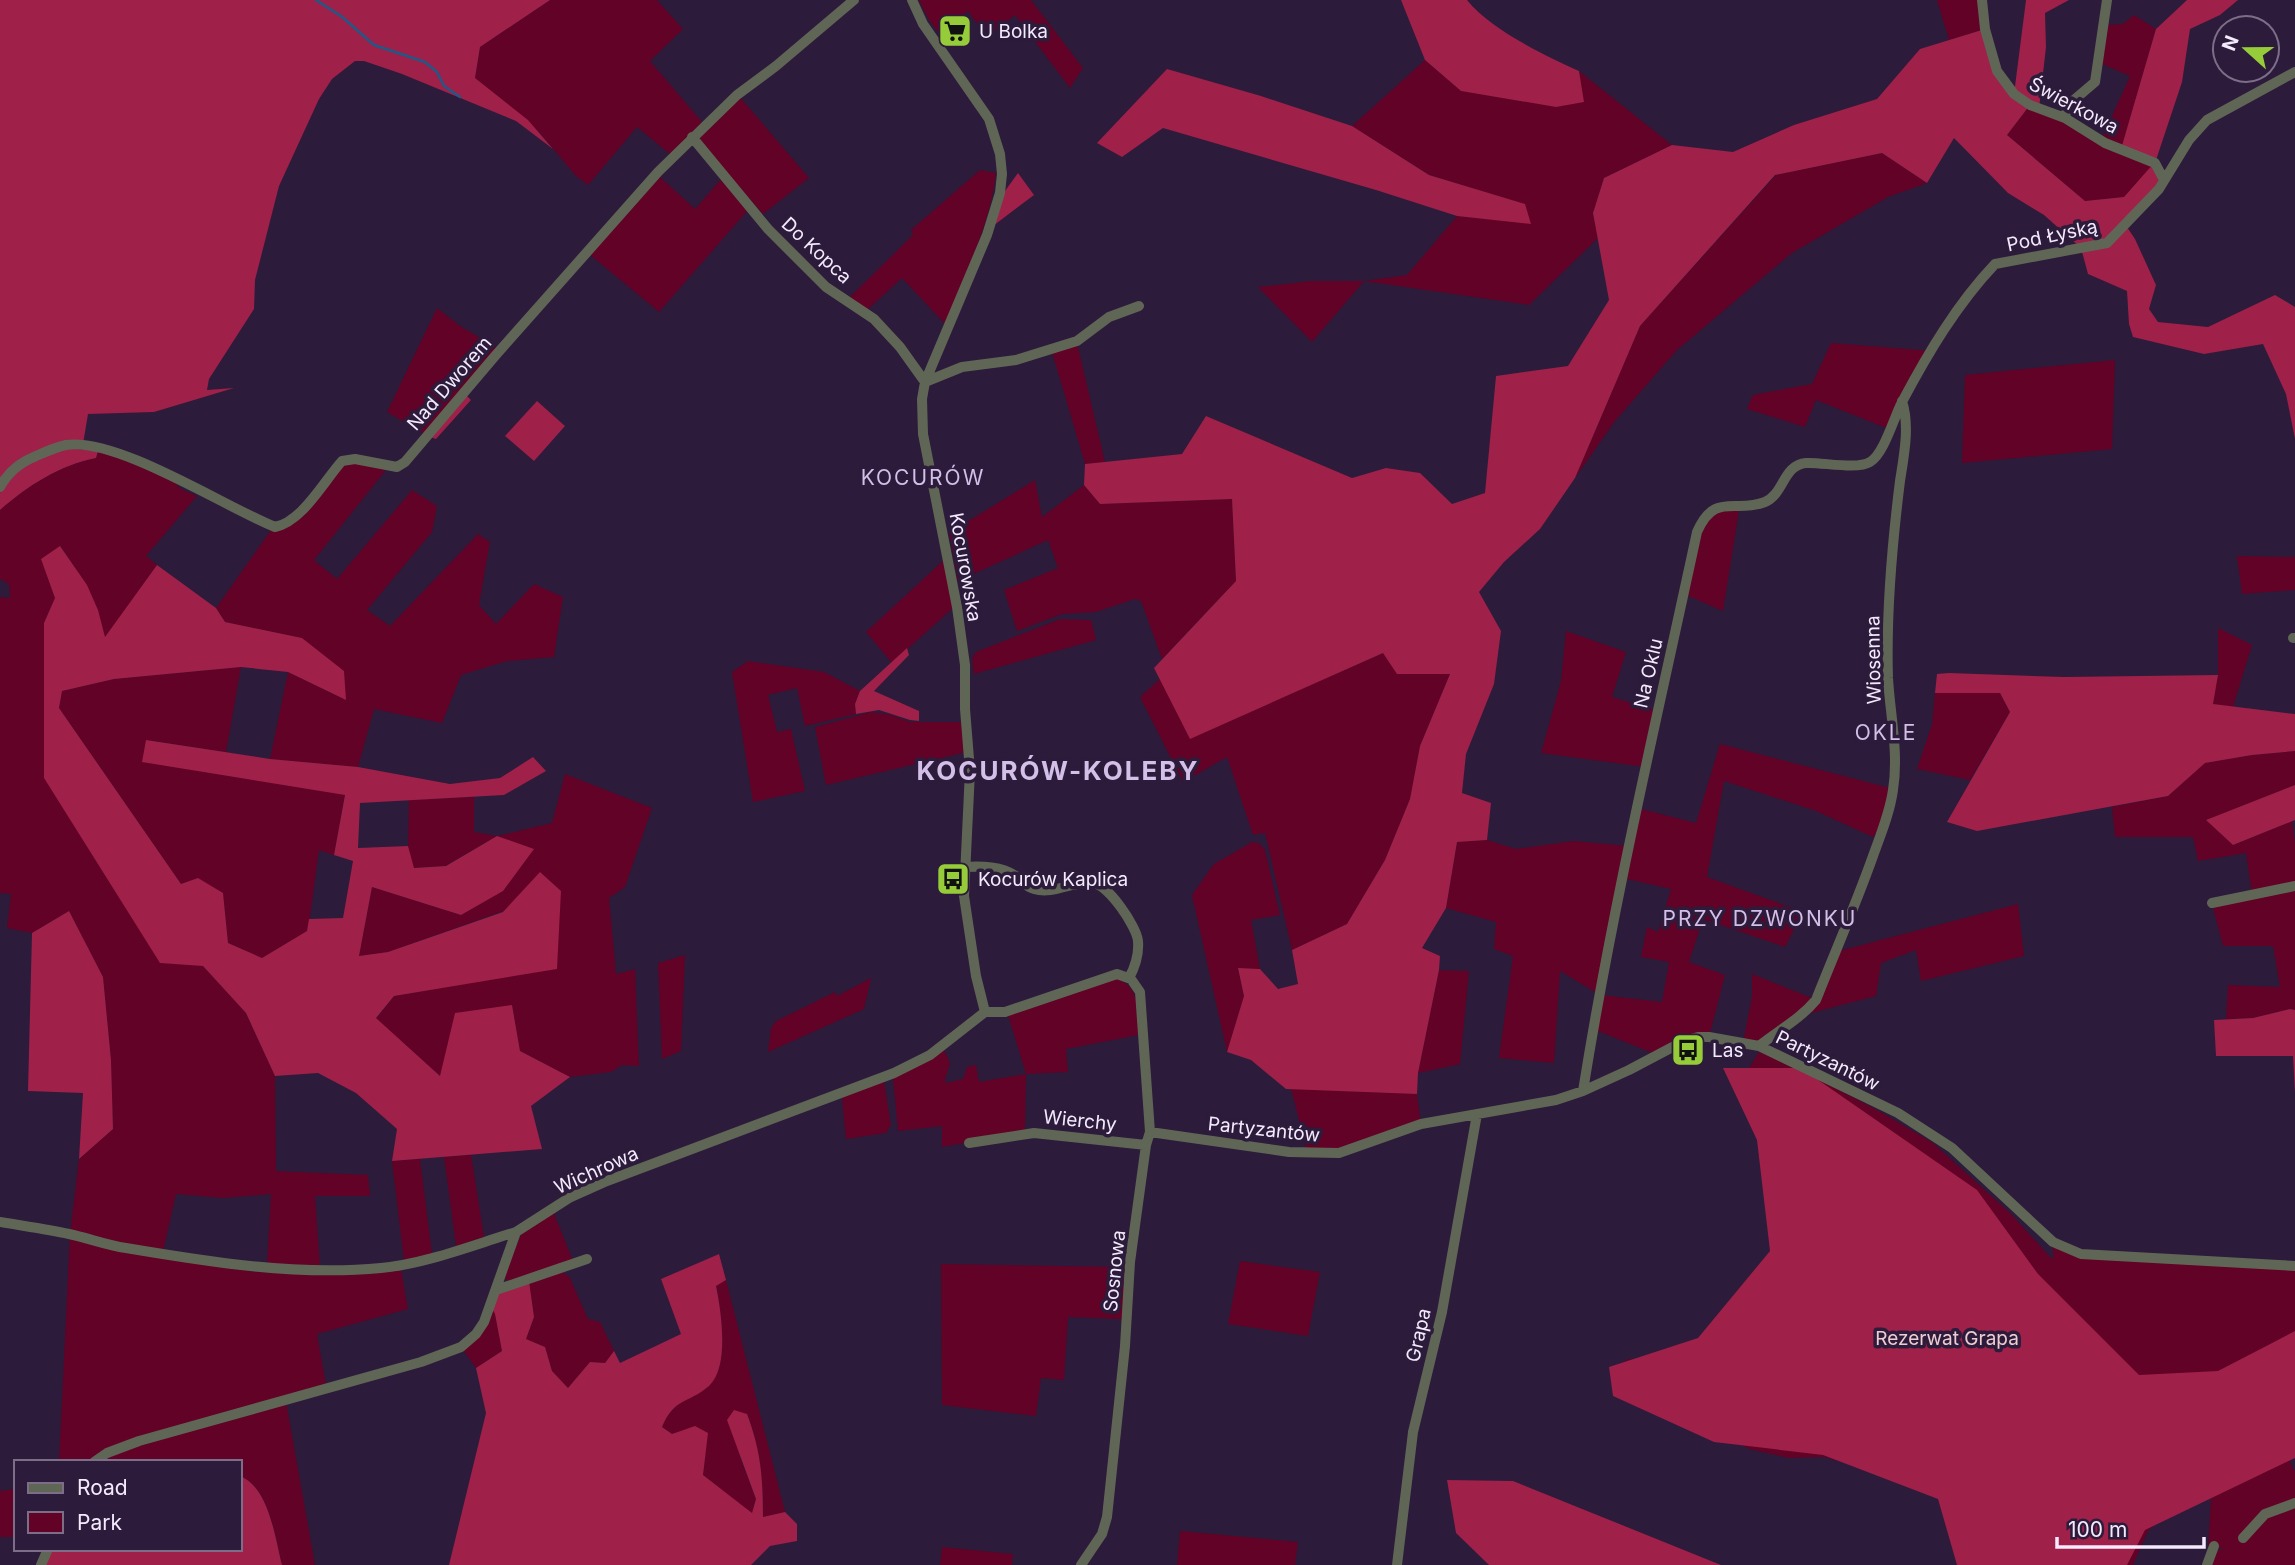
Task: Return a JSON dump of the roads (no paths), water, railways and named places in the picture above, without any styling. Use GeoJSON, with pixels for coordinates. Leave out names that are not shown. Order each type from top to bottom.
{"type":"FeatureCollection","features":[{"type":"Feature","properties":{"kind":"street","name":"Nad Dworem"},"geometry":{"type":"LineString","coordinates":[[0,487],[15,468],[29,459],[66,445],[84,446],[117,454],[163,473],[275,527],[285,525],[324,485],[342,461],[355,459],[391,467],[405,462],[657,172],[737,95],[854,0]]}},
{"type":"Feature","properties":{"kind":"street","name":"Kocurowska"},"geometry":{"type":"LineString","coordinates":[[912,0],[923,24],[989,119],[1000,154],[1002,174],[1000,193],[987,235],[925,382],[922,399],[923,434],[957,607],[965,665],[970,771],[964,896],[976,976],[985,1012]]}},
{"type":"Feature","properties":{"kind":"street","name":"Świerkowa"},"geometry":{"type":"LineString","coordinates":[[1982,0],[1985,29],[1997,71],[2014,94],[2030,105],[2065,118],[2105,143],[2155,163],[2164,180]]}},
{"type":"Feature","properties":{"kind":"street"},"geometry":{"type":"LineString","coordinates":[[2065,118],[2068,105],[2095,82],[2107,0]]}},
{"type":"Feature","properties":{"kind":"street","name":"Pod Łyską"},"geometry":{"type":"LineString","coordinates":[[1902,401],[1951,318],[1995,264],[2107,243],[2159,189],[2189,140],[2207,120],[2295,72]]}},
{"type":"Feature","properties":{"kind":"street","name":"Do Kopca"},"geometry":{"type":"LineString","coordinates":[[692,137],[768,229],[826,287],[874,319],[900,347],[925,382]]}},
{"type":"Feature","properties":{"kind":"street"},"geometry":{"type":"LineString","coordinates":[[925,382],[962,367],[1016,360],[1077,341],[1109,317],[1139,306]]}},
{"type":"Feature","properties":{"kind":"street","name":"Wiosenna"},"geometry":{"type":"LineString","coordinates":[[1759,1046],[1803,1015],[1816,1000],[1867,873],[1887,818],[1894,789],[1894,748],[1888,676],[1893,551],[1906,413],[1902,401]]}},
{"type":"Feature","properties":{"kind":"street","name":"Na Oklu"},"geometry":{"type":"LineString","coordinates":[[1583,1091],[1604,967],[1643,778],[1702,520],[1709,512],[1721,507],[1754,505],[1774,497],[1793,467],[1805,463],[1867,465],[1877,457],[1902,401]]}},
{"type":"Feature","properties":{"kind":"street"},"geometry":{"type":"LineString","coordinates":[[964,867],[981,866],[1005,870],[1038,890],[1054,890],[1093,882],[1101,886],[1108,891],[1135,929],[1138,940],[1137,955],[1129,978]]}},
{"type":"Feature","properties":{"kind":"street"},"geometry":{"type":"LineString","coordinates":[[2212,903],[2295,886]]}},
{"type":"Feature","properties":{"kind":"street","name":"Wichrowa"},"geometry":{"type":"LineString","coordinates":[[0,1222],[70,1234],[125,1248],[256,1267],[328,1270],[382,1268],[405,1264],[516,1232],[569,1198],[607,1181],[894,1073],[930,1055],[985,1012],[1005,1012],[1114,974],[1129,978]]}},
{"type":"Feature","properties":{"kind":"street","name":"Sosnowa"},"geometry":{"type":"LineString","coordinates":[[1081,1565],[1102,1534],[1107,1517],[1125,1346],[1130,1262],[1150,1132],[1141,999],[1137,985],[1129,978]]}},
{"type":"Feature","properties":{"kind":"street","name":"Partyzantów"},"geometry":{"type":"LineString","coordinates":[[1150,1132],[1289,1152],[1343,1152],[1421,1124],[1556,1100],[1583,1091],[1656,1054],[1698,1037],[1759,1046],[1839,1083],[1909,1120],[1952,1148],[2053,1242],[2081,1254],[2295,1266]]}},
{"type":"Feature","properties":{"kind":"street","name":"Grapa"},"geometry":{"type":"LineString","coordinates":[[1397,1565],[1413,1432],[1442,1312],[1477,1114]]}},
{"type":"Feature","properties":{"kind":"street","name":"Wierchy"},"geometry":{"type":"LineString","coordinates":[[969,1143],[1034,1133],[1146,1145]]}},
{"type":"Feature","properties":{"kind":"street"},"geometry":{"type":"LineString","coordinates":[[97,1460],[107,1453],[139,1441],[327,1390],[421,1362],[460,1347],[476,1334],[484,1322],[516,1232]]}},
{"type":"Feature","properties":{"kind":"street"},"geometry":{"type":"LineString","coordinates":[[496,1290],[587,1259]]}},
{"type":"Feature","properties":{"kind":"street"},"geometry":{"type":"LineString","coordinates":[[2243,1538],[2265,1514],[2295,1503]]}},
{"type":"Feature","properties":{"kind":"street"},"geometry":{"type":"LineString","coordinates":[[2207,1565],[2214,1546]]}},
{"type":"Feature","properties":{"kind":"waterway"},"geometry":{"type":"LineString","coordinates":[[316,0],[341,16],[374,45],[425,62],[437,72],[444,86],[460,97]]}},
{"type":"Feature","properties":{"kind":"place","name":"U Bolka"},"geometry":{"type":"Point","coordinates":[955,31]}},
{"type":"Feature","properties":{"kind":"place","name":"Kocurów Kaplica"},"geometry":{"type":"Point","coordinates":[953,879]}},
{"type":"Feature","properties":{"kind":"place","name":"Las"},"geometry":{"type":"Point","coordinates":[1688,1050]}},
{"type":"Feature","properties":{"kind":"district","name":"KOCURÓW"},"geometry":{"type":"Point","coordinates":[923,478]}},
{"type":"Feature","properties":{"kind":"district","name":"OKLE"},"geometry":{"type":"Point","coordinates":[1886,733]}},
{"type":"Feature","properties":{"kind":"district","name":"KOCURÓW-KOLEBY"},"geometry":{"type":"Point","coordinates":[1058,771]}},
{"type":"Feature","properties":{"kind":"district","name":"PRZY DZWONKU"},"geometry":{"type":"Point","coordinates":[1760,919]}},
{"type":"Feature","properties":{"kind":"park label","name":"Rezerwat Grapa"},"geometry":{"type":"Point","coordinates":[1947,1338]}}]}
